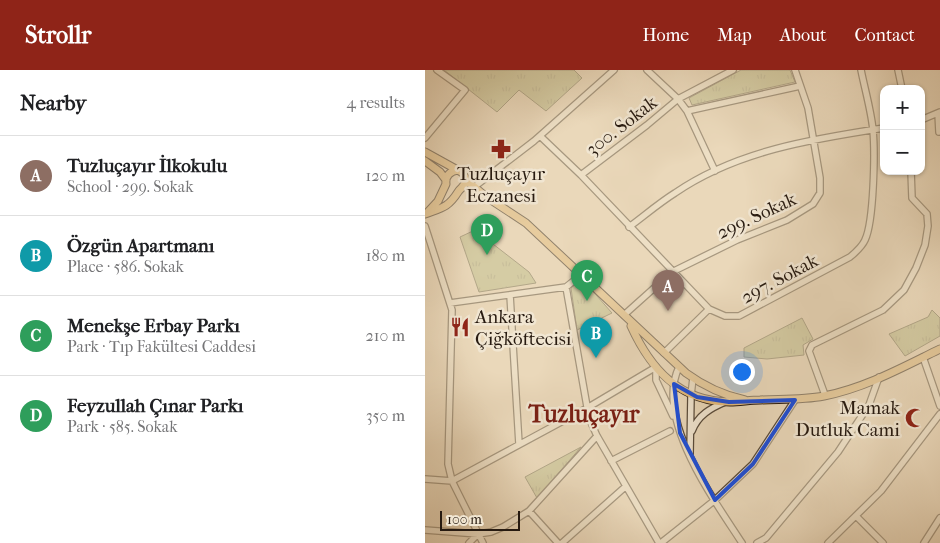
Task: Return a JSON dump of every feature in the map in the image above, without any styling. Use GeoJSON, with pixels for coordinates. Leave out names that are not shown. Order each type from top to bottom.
{"type":"FeatureCollection","features":[{"type":"Feature","properties":{"kind":"main road"},"geometry":{"type":"LineString","coordinates":[[425,152],[463,172],[466,180],[474,187],[525,223],[693,378],[712,390],[745,400]]}},
{"type":"Feature","properties":{"kind":"main road"},"geometry":{"type":"LineString","coordinates":[[425,161],[439,172],[451,189],[459,190]]}},
{"type":"Feature","properties":{"kind":"main road"},"geometry":{"type":"LineString","coordinates":[[426,214],[438,201],[450,172],[458,170]]}},
{"type":"Feature","properties":{"kind":"main road"},"geometry":{"type":"LineString","coordinates":[[426,214],[442,209],[449,204],[456,197],[459,190],[465,186],[466,180]]}},
{"type":"Feature","properties":{"kind":"main road"},"geometry":{"type":"LineString","coordinates":[[627,318],[642,348],[655,367],[674,384],[691,395],[726,402],[795,400],[825,396],[861,385],[940,349]]}},
{"type":"Feature","properties":{"kind":"street"},"geometry":{"type":"LineString","coordinates":[[425,138],[465,90],[437,70]]}},
{"type":"Feature","properties":{"kind":"street"},"geometry":{"type":"LineString","coordinates":[[474,187],[540,136],[614,70]]}},
{"type":"Feature","properties":{"kind":"street"},"geometry":{"type":"LineString","coordinates":[[647,70],[678,99],[687,111],[715,171]]}},
{"type":"Feature","properties":{"kind":"street","name":"300. Sokak"},"geometry":{"type":"LineString","coordinates":[[581,175],[678,99],[733,70]]}},
{"type":"Feature","properties":{"kind":"street","name":"299. Sokak"},"geometry":{"type":"LineString","coordinates":[[627,318],[672,272],[737,240],[787,220],[813,204],[820,193],[820,178],[808,108],[795,70]]}},
{"type":"Feature","properties":{"kind":"street","name":"297. Sokak"},"geometry":{"type":"LineString","coordinates":[[709,310],[729,316],[743,315],[857,251],[865,240],[870,221],[873,178],[873,130],[861,70]]}},
{"type":"Feature","properties":{"kind":"street"},"geometry":{"type":"LineString","coordinates":[[898,70],[901,85]]}},
{"type":"Feature","properties":{"kind":"street"},"geometry":{"type":"LineString","coordinates":[[687,111],[800,86]]}},
{"type":"Feature","properties":{"kind":"street"},"geometry":{"type":"LineString","coordinates":[[925,118],[939,113],[939,132]]}},
{"type":"Feature","properties":{"kind":"street"},"geometry":{"type":"LineString","coordinates":[[629,227],[676,192],[715,171],[765,151],[813,140],[880,129]]}},
{"type":"Feature","properties":{"kind":"street"},"geometry":{"type":"LineString","coordinates":[[540,136],[581,175],[709,310],[664,353]]}},
{"type":"Feature","properties":{"kind":"street"},"geometry":{"type":"LineString","coordinates":[[825,396],[809,351],[812,344],[883,310],[903,290],[916,268],[924,247],[928,226],[927,214],[913,198],[911,175]]}},
{"type":"Feature","properties":{"kind":"street"},"geometry":{"type":"LineString","coordinates":[[425,226],[452,310],[448,464],[452,480],[483,543]]}},
{"type":"Feature","properties":{"kind":"street"},"geometry":{"type":"LineString","coordinates":[[450,303],[565,287],[581,275]]}},
{"type":"Feature","properties":{"kind":"street"},"geometry":{"type":"LineString","coordinates":[[565,287],[589,418],[625,486],[660,543],[715,500],[753,464],[795,400]]}},
{"type":"Feature","properties":{"kind":"street"},"geometry":{"type":"LineString","coordinates":[[511,295],[519,444]]}},
{"type":"Feature","properties":{"kind":"street"},"geometry":{"type":"LineString","coordinates":[[923,357],[940,406]]}},
{"type":"Feature","properties":{"kind":"street"},"geometry":{"type":"LineString","coordinates":[[425,479],[452,480],[587,408],[655,367],[656,380],[676,421],[690,456],[742,543]]}},
{"type":"Feature","properties":{"kind":"street"},"geometry":{"type":"LineString","coordinates":[[676,421],[673,405],[674,384],[679,367]]}},
{"type":"Feature","properties":{"kind":"street"},"geometry":{"type":"LineString","coordinates":[[757,543],[766,538],[838,452],[869,405],[879,377]]}},
{"type":"Feature","properties":{"kind":"street"},"geometry":{"type":"LineString","coordinates":[[690,456],[693,378]]}},
{"type":"Feature","properties":{"kind":"street"},"geometry":{"type":"LineString","coordinates":[[690,435],[697,420],[704,413],[726,402]]}},
{"type":"Feature","properties":{"kind":"street"},"geometry":{"type":"LineString","coordinates":[[828,543],[881,491],[940,414]]}},
{"type":"Feature","properties":{"kind":"street"},"geometry":{"type":"LineString","coordinates":[[611,461],[670,431]]}},
{"type":"Feature","properties":{"kind":"street"},"geometry":{"type":"LineString","coordinates":[[425,530],[479,534],[491,532],[529,511],[597,436]]}},
{"type":"Feature","properties":{"kind":"street"},"geometry":{"type":"LineString","coordinates":[[562,543],[625,486]]}},
{"type":"Feature","properties":{"kind":"street"},"geometry":{"type":"LineString","coordinates":[[529,511],[558,543]]}},
{"type":"Feature","properties":{"kind":"street"},"geometry":{"type":"LineString","coordinates":[[856,516],[883,543]]}},
{"type":"Feature","properties":{"kind":"street"},"geometry":{"type":"LineString","coordinates":[[924,543],[940,518]]}},
{"type":"Feature","properties":{"kind":"street"},"geometry":{"type":"LineString","coordinates":[[469,543],[479,534]]}},
{"type":"Feature","properties":{"kind":"highlighted area"},"geometry":{"type":"Polygon","coordinates":[[[674,384],[697,397],[729,402],[795,400],[753,464],[715,500],[680,433],[674,384]]]}},
{"type":"Feature","properties":{"kind":"green space"},"geometry":{"type":"Polygon","coordinates":[[[444,70],[574,70],[582,78],[546,111],[519,90],[497,112],[444,70]]]}},
{"type":"Feature","properties":{"kind":"green space"},"geometry":{"type":"Polygon","coordinates":[[[741,70],[790,70],[795,82],[692,105],[689,98],[741,70]]]}},
{"type":"Feature","properties":{"kind":"green space"},"geometry":{"type":"Polygon","coordinates":[[[475,230],[529,272],[536,283],[479,292],[460,237],[475,230]]]}},
{"type":"Feature","properties":{"kind":"green space"},"geometry":{"type":"Polygon","coordinates":[[[582,279],[612,313],[577,330],[571,288],[582,279]]]}},
{"type":"Feature","properties":{"kind":"green space"},"geometry":{"type":"Polygon","coordinates":[[[932,310],[940,318],[940,336],[905,356],[889,334],[928,317],[932,310]]]}},
{"type":"Feature","properties":{"kind":"green space"},"geometry":{"type":"Polygon","coordinates":[[[802,318],[813,339],[803,345],[804,355],[767,359],[744,357],[744,348],[802,318]]]}},
{"type":"Feature","properties":{"kind":"green space"},"geometry":{"type":"Polygon","coordinates":[[[581,447],[537,498],[525,477],[581,447]]]}},
{"type":"Feature","properties":{"kind":"place","name":"Tuzluçayır Eczanesi"},"geometry":{"type":"Point","coordinates":[501,149]}},
{"type":"Feature","properties":{"kind":"place","name":"Feyzullah Çınar Parkı"},"geometry":{"type":"Point","coordinates":[487,255]}},
{"type":"Feature","properties":{"kind":"place","name":"Menekşe Erbay Parkı"},"geometry":{"type":"Point","coordinates":[587,301]}},
{"type":"Feature","properties":{"kind":"place","name":"Tuzluçayır İlkokulu"},"geometry":{"type":"Point","coordinates":[668,311]}},
{"type":"Feature","properties":{"kind":"place","name":"Ankara Çiğköftecisi"},"geometry":{"type":"Point","coordinates":[460,327]}},
{"type":"Feature","properties":{"kind":"place","name":"Özgün Apartmanı"},"geometry":{"type":"Point","coordinates":[596,358]}},
{"type":"Feature","properties":{"kind":"place","name":"Mamak Dutluk Cami"},"geometry":{"type":"Point","coordinates":[915,418]}},
{"type":"Feature","properties":{"kind":"district","name":"Tuzluçayır"},"geometry":{"type":"Point","coordinates":[584,414]}}]}
